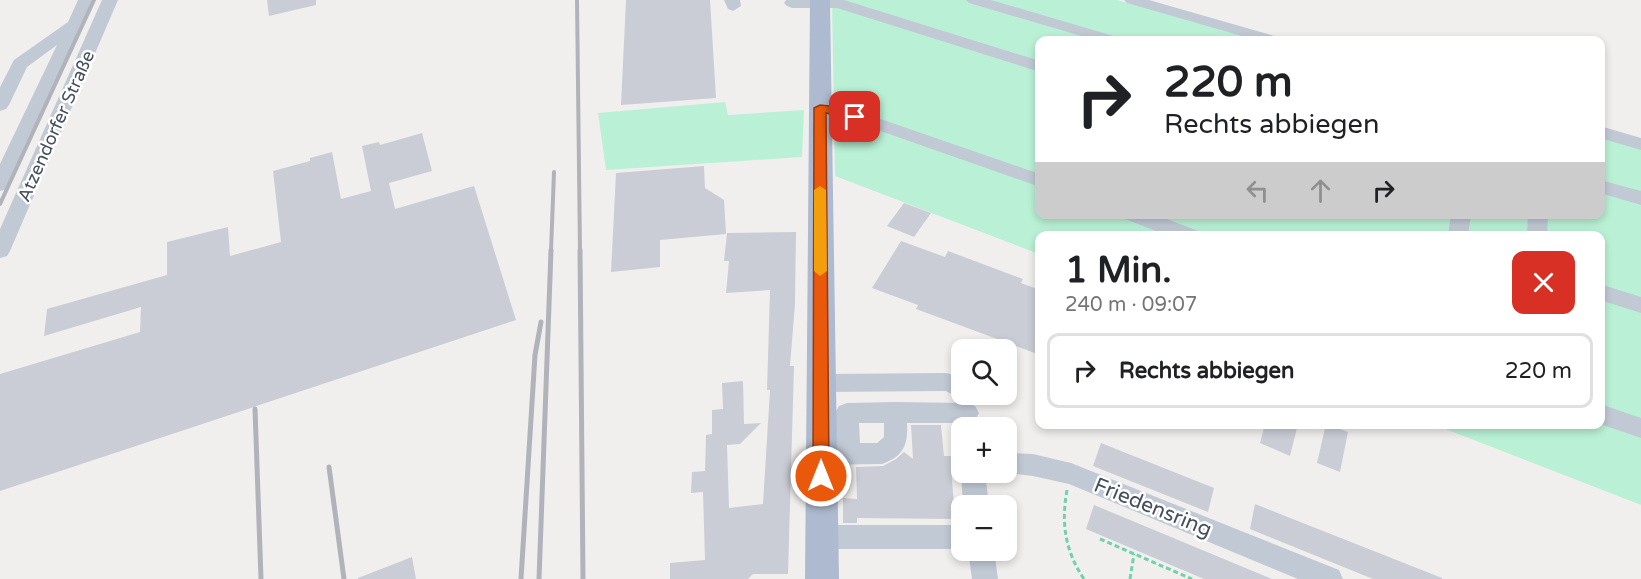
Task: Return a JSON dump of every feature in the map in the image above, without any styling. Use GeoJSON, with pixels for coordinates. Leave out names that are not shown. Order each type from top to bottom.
{"type":"FeatureCollection","features":[{"type":"Feature","properties":{"kind":"main road"},"geometry":{"type":"LineString","coordinates":[[820,1],[821,383],[834,454],[822,537],[822,579]]}},
{"type":"Feature","properties":{"kind":"street"},"geometry":{"type":"LineString","coordinates":[[0,184],[87,0]]}},
{"type":"Feature","properties":{"kind":"street","name":"Atzendorfer Straße"},"geometry":{"type":"LineString","coordinates":[[0,251],[87,57],[110,0]]}},
{"type":"Feature","properties":{"kind":"street"},"geometry":{"type":"LineString","coordinates":[[974,0],[1097,36]]}},
{"type":"Feature","properties":{"kind":"street"},"geometry":{"type":"LineString","coordinates":[[1132,0],[1258,36]]}},
{"type":"Feature","properties":{"kind":"street"},"geometry":{"type":"LineString","coordinates":[[792,3],[820,1],[838,3],[1035,65]]}},
{"type":"Feature","properties":{"kind":"street"},"geometry":{"type":"LineString","coordinates":[[0,105],[20,64],[76,23]]}},
{"type":"Feature","properties":{"kind":"street"},"geometry":{"type":"LineString","coordinates":[[820,108],[834,110],[1035,179]]}},
{"type":"Feature","properties":{"kind":"street"},"geometry":{"type":"LineString","coordinates":[[1605,133],[1641,144]]}},
{"type":"Feature","properties":{"kind":"street"},"geometry":{"type":"LineString","coordinates":[[1605,187],[1641,198]]}},
{"type":"Feature","properties":{"kind":"street"},"geometry":{"type":"LineString","coordinates":[[1145,219],[1178,231]]}},
{"type":"Feature","properties":{"kind":"street"},"geometry":{"type":"LineString","coordinates":[[1605,294],[1641,305]]}},
{"type":"Feature","properties":{"kind":"street"},"geometry":{"type":"LineString","coordinates":[[821,383],[951,383]]}},
{"type":"Feature","properties":{"kind":"street"},"geometry":{"type":"LineString","coordinates":[[895,412],[896,441],[882,453],[834,454],[847,413],[895,412],[967,412]]}},
{"type":"Feature","properties":{"kind":"street"},"geometry":{"type":"LineString","coordinates":[[1605,416],[1641,428]]}},
{"type":"Feature","properties":{"kind":"street","name":"Friedensring"},"geometry":{"type":"LineString","coordinates":[[1017,464],[1034,465],[1071,474],[1294,572],[1330,579]]}},
{"type":"Feature","properties":{"kind":"street"},"geometry":{"type":"LineString","coordinates":[[822,537],[951,537]]}},
{"type":"Feature","properties":{"kind":"street"},"geometry":{"type":"LineString","coordinates":[[983,561],[985,579]]}},
{"type":"Feature","properties":{"kind":"path"},"geometry":{"type":"LineString","coordinates":[[1071,474],[1062,510],[1063,526],[1067,550],[1074,566],[1084,579]]}},
{"type":"Feature","properties":{"kind":"path"},"geometry":{"type":"LineString","coordinates":[[1100,539],[1192,579]]}},
{"type":"Feature","properties":{"kind":"path"},"geometry":{"type":"LineString","coordinates":[[1130,579],[1134,554]]}},
{"type":"Feature","properties":{"kind":"green space"},"geometry":{"type":"Polygon","coordinates":[[[832,0],[1117,0],[1246,36],[1035,36],[1035,219],[1605,219],[1605,138],[1641,149],[1641,505],[1445,429],[1605,429],[1605,231],[1035,231],[1035,252],[835,176],[832,0]]]}},
{"type":"Feature","properties":{"kind":"green space"},"geometry":{"type":"Polygon","coordinates":[[[725,102],[728,115],[804,110],[802,157],[606,170],[598,113],[725,102]]]}},
{"type":"Feature","properties":{"kind":"building"},"geometry":{"type":"Polygon","coordinates":[[[267,0],[316,0],[316,5],[269,16],[267,0]]]}},
{"type":"Feature","properties":{"kind":"building"},"geometry":{"type":"Polygon","coordinates":[[[626,0],[710,0],[716,98],[621,105],[626,0]]]}},
{"type":"Feature","properties":{"kind":"building"},"geometry":{"type":"Polygon","coordinates":[[[422,133],[432,171],[389,183],[395,209],[474,186],[516,320],[0,491],[0,374],[140,332],[141,307],[44,336],[47,309],[167,275],[167,242],[228,227],[230,256],[281,242],[273,171],[310,161],[310,158],[332,152],[341,199],[371,191],[362,146],[379,142],[380,145],[422,133]]]}},
{"type":"Feature","properties":{"kind":"building"},"geometry":{"type":"Polygon","coordinates":[[[704,166],[705,188],[724,200],[726,234],[660,240],[660,267],[611,272],[616,173],[704,166]]]}},
{"type":"Feature","properties":{"kind":"building"},"geometry":{"type":"Polygon","coordinates":[[[904,203],[931,213],[914,237],[887,226],[904,203]]]}},
{"type":"Feature","properties":{"kind":"building"},"geometry":{"type":"Polygon","coordinates":[[[796,232],[795,304],[790,366],[794,366],[788,574],[753,574],[748,579],[670,579],[670,563],[705,560],[703,492],[691,493],[692,472],[705,471],[706,435],[712,434],[712,410],[723,409],[722,383],[743,381],[744,424],[761,423],[740,444],[727,445],[729,508],[763,504],[770,390],[767,390],[770,290],[726,293],[729,261],[724,261],[727,233],[796,232]]]}},
{"type":"Feature","properties":{"kind":"building"},"geometry":{"type":"Polygon","coordinates":[[[901,241],[945,257],[948,251],[1023,279],[1021,283],[1035,288],[1035,353],[1017,346],[1017,339],[997,339],[916,309],[918,305],[872,288],[901,241]]]}},
{"type":"Feature","properties":{"kind":"building"},"geometry":{"type":"Polygon","coordinates":[[[911,425],[941,425],[944,456],[951,456],[953,495],[951,495],[951,519],[857,518],[857,523],[843,523],[843,498],[857,499],[856,467],[883,466],[904,452],[913,459],[911,425]]]}},
{"type":"Feature","properties":{"kind":"building"},"geometry":{"type":"Polygon","coordinates":[[[1264,429],[1297,429],[1290,456],[1260,443],[1264,429]]]}},
{"type":"Feature","properties":{"kind":"building"},"geometry":{"type":"Polygon","coordinates":[[[1325,429],[1340,429],[1348,432],[1340,472],[1317,463],[1325,429]]]}},
{"type":"Feature","properties":{"kind":"building"},"geometry":{"type":"Polygon","coordinates":[[[1101,443],[1214,488],[1208,512],[1093,466],[1101,443]]]}},
{"type":"Feature","properties":{"kind":"building"},"geometry":{"type":"Polygon","coordinates":[[[1255,504],[1442,579],[1373,579],[1250,529],[1255,504]]]}},
{"type":"Feature","properties":{"kind":"building"},"geometry":{"type":"Polygon","coordinates":[[[1094,505],[1272,579],[1204,579],[1086,529],[1094,505]]]}},
{"type":"Feature","properties":{"kind":"building"},"geometry":{"type":"Polygon","coordinates":[[[412,557],[416,579],[358,579],[358,578],[412,557]]]}},
{"type":"Feature","properties":{"kind":"railway"},"geometry":{"type":"LineString","coordinates":[[0,204],[94,0]]}},
{"type":"Feature","properties":{"kind":"railway"},"geometry":{"type":"LineString","coordinates":[[577,0],[580,251]]}},
{"type":"Feature","properties":{"kind":"railway"},"geometry":{"type":"LineString","coordinates":[[551,251],[554,172]]}},
{"type":"Feature","properties":{"kind":"railway"},"geometry":{"type":"LineString","coordinates":[[539,579],[551,250]]}},
{"type":"Feature","properties":{"kind":"railway"},"geometry":{"type":"LineString","coordinates":[[580,250],[583,579]]}},
{"type":"Feature","properties":{"kind":"railway"},"geometry":{"type":"LineString","coordinates":[[521,579],[535,355],[541,322]]}},
{"type":"Feature","properties":{"kind":"railway"},"geometry":{"type":"LineString","coordinates":[[255,409],[261,579]]}},
{"type":"Feature","properties":{"kind":"railway"},"geometry":{"type":"LineString","coordinates":[[329,467],[344,579]]}},
{"type":"Feature","properties":{"kind":"slow traffic"},"geometry":{"type":"LineString","coordinates":[[820,190],[820,271]]}},
{"type":"Feature","properties":{"kind":"route"},"geometry":{"type":"LineString","coordinates":[[821,476],[820,108],[828,108],[855,117]]}}]}
